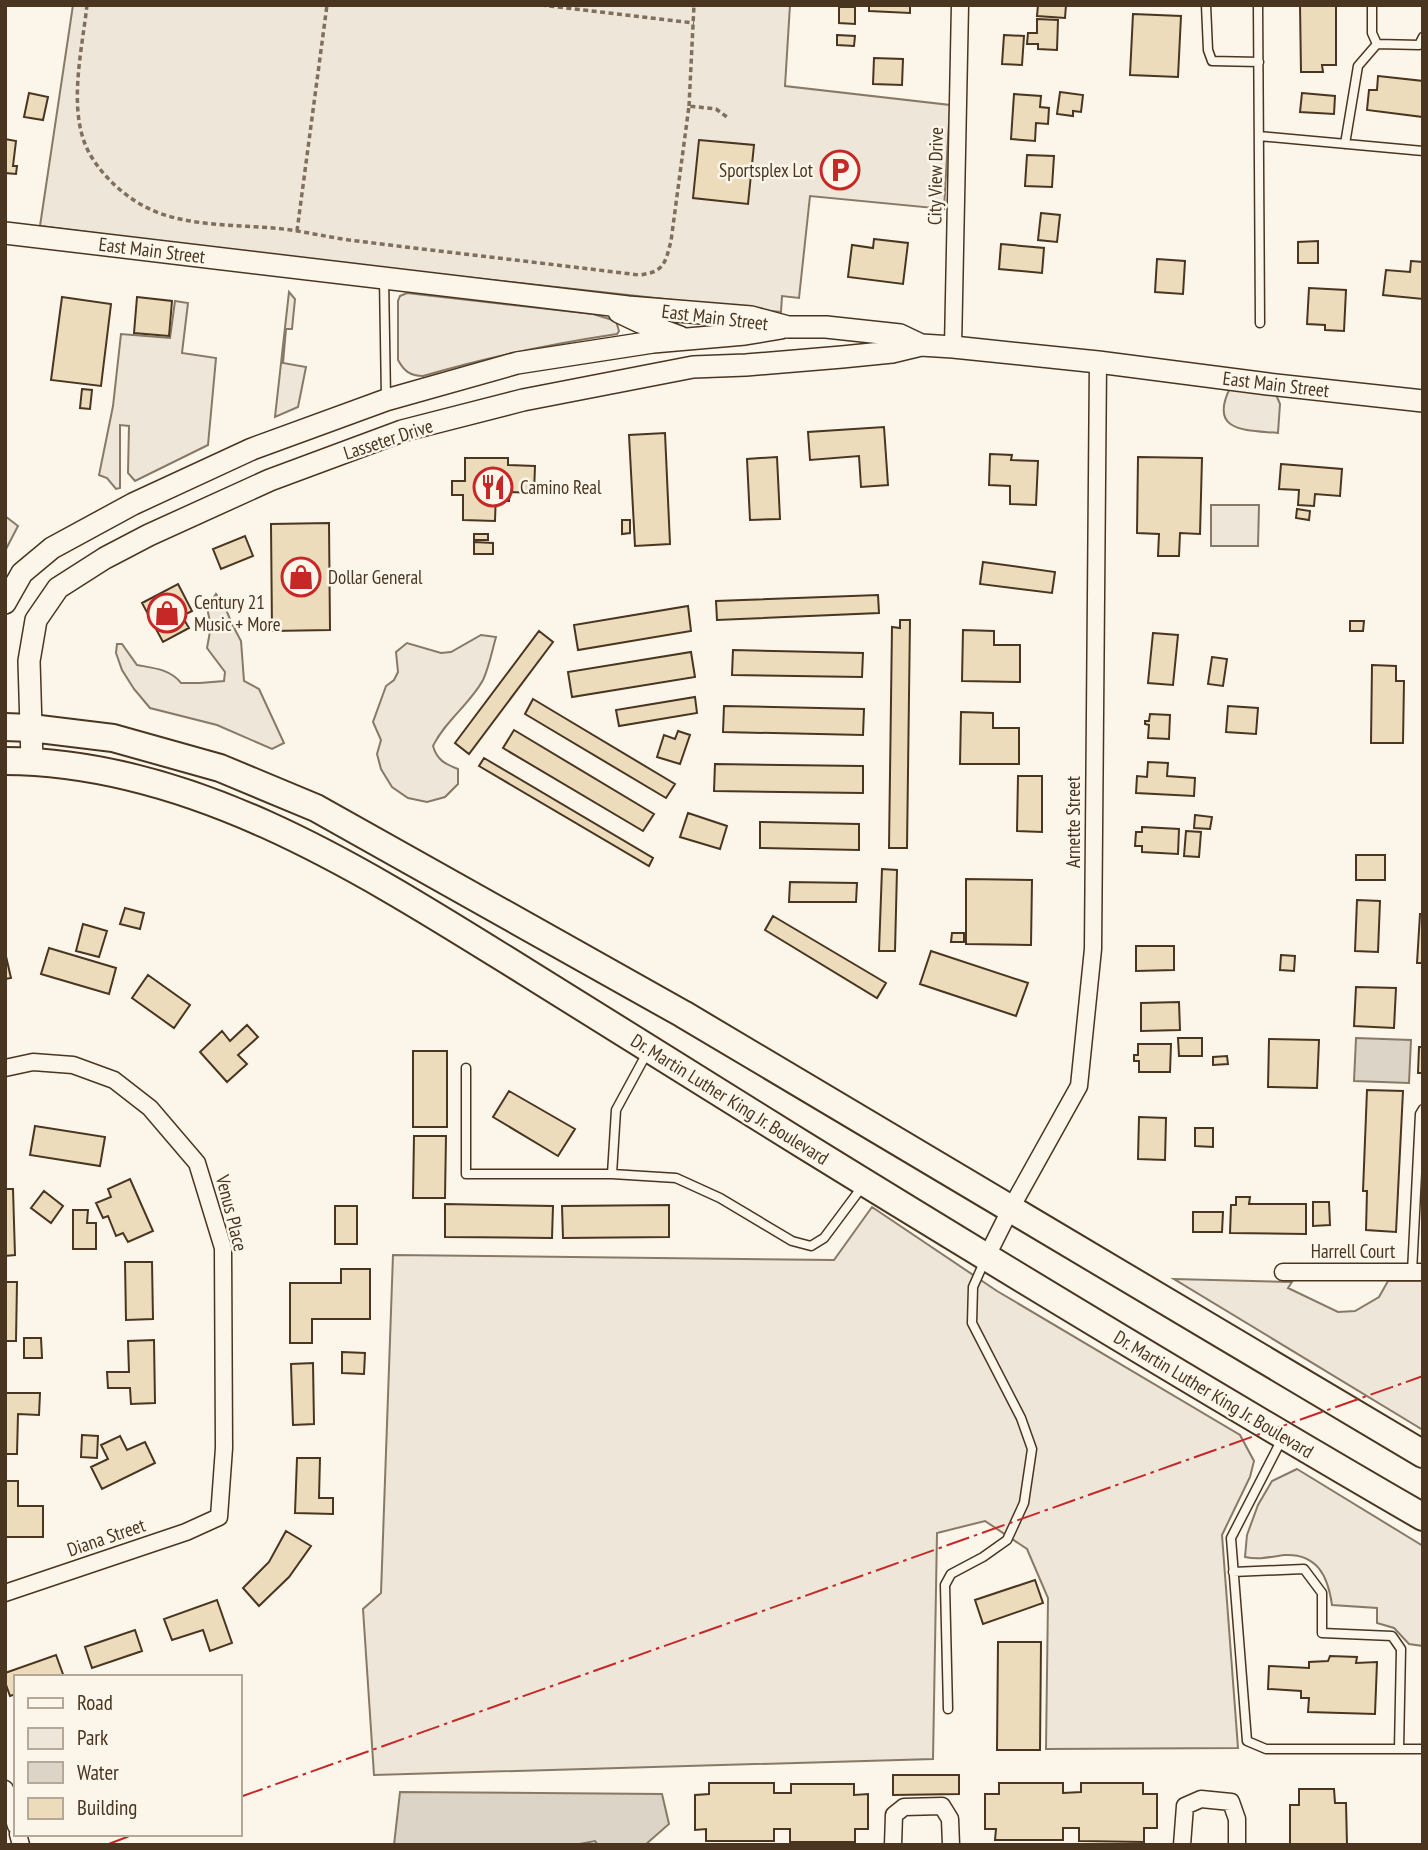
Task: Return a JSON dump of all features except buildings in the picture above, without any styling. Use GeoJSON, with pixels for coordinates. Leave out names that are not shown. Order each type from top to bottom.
{"type":"FeatureCollection","features":[{"type":"Feature","properties":{"kind":"main road"},"geometry":{"type":"LineString","coordinates":[[18,727],[113,738],[220,768],[316,808],[683,1014],[1423,1454]]}},
{"type":"Feature","properties":{"kind":"main road","name":"Dr. Martin Luther King Jr. Boulevard"},"geometry":{"type":"LineString","coordinates":[[5,761],[32,761],[103,770],[182,791],[276,828],[411,901],[986,1258],[1283,1437],[1423,1517]]}},
{"type":"Feature","properties":{"kind":"street","name":"City View Drive"},"geometry":{"type":"LineString","coordinates":[[953,347],[960,5]]}},
{"type":"Feature","properties":{"kind":"street","name":"East Main Street"},"geometry":{"type":"LineString","coordinates":[[5,233],[603,304],[751,317],[788,327],[826,327],[900,335],[921,345],[1098,362],[1423,401]]}},
{"type":"Feature","properties":{"kind":"street"},"geometry":{"type":"LineString","coordinates":[[603,304],[640,322],[686,339],[693,367]]}},
{"type":"Feature","properties":{"kind":"street","name":"Lasseter Drive"},"geometry":{"type":"LineString","coordinates":[[5,603],[22,573],[52,548],[133,504],[252,449],[386,400],[517,363],[788,327]]}},
{"type":"Feature","properties":{"kind":"street","name":"Lasseter Drive"},"geometry":{"type":"LineString","coordinates":[[32,761],[18,727],[36,620],[58,588],[105,558],[149,535],[270,480],[402,431],[523,400],[693,367],[842,357],[892,352],[921,345]]}},
{"type":"Feature","properties":{"kind":"street","name":"Arnette Street"},"geometry":{"type":"LineString","coordinates":[[986,1258],[1079,1086],[1093,948],[1098,362]]}},
{"type":"Feature","properties":{"kind":"street","name":"Venus Place"},"geometry":{"type":"LineString","coordinates":[[5,1068],[33,1062],[73,1065],[114,1080],[150,1108],[197,1163],[223,1248],[224,1448],[219,1517]]}},
{"type":"Feature","properties":{"kind":"street","name":"Harrell Court"},"geometry":{"type":"LineString","coordinates":[[1283,1272],[1417,1272]]}},
{"type":"Feature","properties":{"kind":"street","name":"Diana Street"},"geometry":{"type":"LineString","coordinates":[[5,1594],[186,1532],[219,1517]]}},
{"type":"Feature","properties":{"kind":"street"},"geometry":{"type":"LineString","coordinates":[[5,1789],[14,1819]]}},
{"type":"Feature","properties":{"kind":"street"},"geometry":{"type":"LineString","coordinates":[[1182,1845],[1185,1806],[1201,1799],[1231,1802],[1237,1819],[1237,1845]]}},
{"type":"Feature","properties":{"kind":"street"},"geometry":{"type":"LineString","coordinates":[[893,1845],[894,1815],[904,1807],[942,1806],[950,1819],[951,1845]]}},
{"type":"Feature","properties":{"kind":"lane"},"geometry":{"type":"LineString","coordinates":[[1206,5],[1208,50],[1212,61],[1259,62]]}},
{"type":"Feature","properties":{"kind":"lane"},"geometry":{"type":"LineString","coordinates":[[1258,5],[1260,323]]}},
{"type":"Feature","properties":{"kind":"lane"},"geometry":{"type":"LineString","coordinates":[[1372,5],[1372,33],[1377,44]]}},
{"type":"Feature","properties":{"kind":"lane"},"geometry":{"type":"LineString","coordinates":[[1377,44],[1419,45],[1423,37]]}},
{"type":"Feature","properties":{"kind":"lane"},"geometry":{"type":"LineString","coordinates":[[1345,144],[1358,66],[1377,44]]}},
{"type":"Feature","properties":{"kind":"lane"},"geometry":{"type":"LineString","coordinates":[[1259,136],[1423,151]]}},
{"type":"Feature","properties":{"kind":"lane"},"geometry":{"type":"LineString","coordinates":[[384,278],[386,400]]}},
{"type":"Feature","properties":{"kind":"lane"},"geometry":{"type":"LineString","coordinates":[[612,1174],[616,1110],[650,1049]]}},
{"type":"Feature","properties":{"kind":"lane"},"geometry":{"type":"LineString","coordinates":[[466,1068],[466,1174],[612,1174],[676,1178],[720,1198],[792,1241],[811,1246],[824,1237],[865,1182]]}},
{"type":"Feature","properties":{"kind":"lane"},"geometry":{"type":"LineString","coordinates":[[1417,1272],[1420,1114],[1423,1110]]}},
{"type":"Feature","properties":{"kind":"lane"},"geometry":{"type":"LineString","coordinates":[[948,1709],[945,1585],[951,1574],[984,1557],[1007,1540],[1024,1503],[1032,1449],[1021,1418],[972,1323],[973,1287],[986,1258]]}},
{"type":"Feature","properties":{"kind":"lane"},"geometry":{"type":"LineString","coordinates":[[1283,1437],[1231,1538],[1247,1741],[1266,1749],[1423,1749]]}},
{"type":"Feature","properties":{"kind":"lane"},"geometry":{"type":"LineString","coordinates":[[1233,1572],[1304,1569],[1322,1593],[1322,1633],[1392,1636],[1401,1649],[1399,1749]]}},
{"type":"Feature","properties":{"kind":"path"},"geometry":{"type":"LineString","coordinates":[[88,5],[76,107],[81,134],[91,156],[110,181],[132,199],[158,213],[184,220],[297,231],[639,275],[655,273],[665,262],[671,241],[689,106],[694,5]]}},
{"type":"Feature","properties":{"kind":"path"},"geometry":{"type":"LineString","coordinates":[[297,231],[327,5]]}},
{"type":"Feature","properties":{"kind":"path"},"geometry":{"type":"LineString","coordinates":[[541,5],[694,23]]}},
{"type":"Feature","properties":{"kind":"path"},"geometry":{"type":"LineString","coordinates":[[689,106],[716,109],[727,117]]}},
{"type":"Feature","properties":{"kind":"green space"},"geometry":{"type":"Polygon","coordinates":[[[73,5],[790,5],[785,86],[950,105],[944,209],[810,196],[799,298],[782,296],[781,312],[265,255],[40,226],[73,5]]]}},
{"type":"Feature","properties":{"kind":"green space"},"geometry":{"type":"Polygon","coordinates":[[[289,292],[295,299],[292,329],[286,329],[283,363],[306,367],[298,407],[275,417],[289,292]]]}},
{"type":"Feature","properties":{"kind":"green space"},"geometry":{"type":"Polygon","coordinates":[[[407,293],[593,314],[616,321],[619,331],[617,334],[519,352],[418,376],[408,372],[398,360],[398,301],[400,296],[407,293]]]}},
{"type":"Feature","properties":{"kind":"green space"},"geometry":{"type":"Polygon","coordinates":[[[175,301],[188,303],[182,353],[216,358],[208,445],[135,481],[128,473],[129,426],[120,425],[120,488],[116,489],[107,478],[99,475],[113,406],[121,334],[170,338],[175,301]]]}},
{"type":"Feature","properties":{"kind":"green space"},"geometry":{"type":"Polygon","coordinates":[[[1230,388],[1275,392],[1280,404],[1278,433],[1243,429],[1227,421],[1224,403],[1230,388]]]}},
{"type":"Feature","properties":{"kind":"green space"},"geometry":{"type":"Polygon","coordinates":[[[1211,505],[1259,505],[1258,546],[1211,546],[1211,505]]]}},
{"type":"Feature","properties":{"kind":"green space"},"geometry":{"type":"Polygon","coordinates":[[[5,516],[18,526],[5,551],[5,516]]]}},
{"type":"Feature","properties":{"kind":"green space"},"geometry":{"type":"Polygon","coordinates":[[[216,594],[223,602],[241,641],[244,681],[259,689],[284,743],[272,749],[217,725],[150,708],[122,670],[116,653],[117,644],[122,644],[137,665],[166,672],[181,683],[224,681],[225,672],[207,648],[211,626],[207,608],[216,594]]]}},
{"type":"Feature","properties":{"kind":"green space"},"geometry":{"type":"Polygon","coordinates":[[[481,635],[496,637],[483,680],[433,746],[442,761],[458,769],[458,784],[445,797],[427,802],[408,798],[392,787],[381,769],[377,754],[381,740],[373,722],[386,686],[394,680],[398,672],[396,652],[407,643],[441,653],[451,652],[481,635]]]}},
{"type":"Feature","properties":{"kind":"green space"},"geometry":{"type":"Polygon","coordinates":[[[872,1207],[997,1291],[1240,1435],[1254,1461],[1250,1477],[1222,1535],[1238,1748],[1046,1749],[1048,1598],[1027,1549],[985,1521],[937,1533],[933,1759],[374,1775],[363,1609],[381,1593],[393,1255],[834,1260],[872,1207]]]}},
{"type":"Feature","properties":{"kind":"green space"},"geometry":{"type":"Polygon","coordinates":[[[1174,1279],[1292,1282],[1288,1288],[1338,1312],[1355,1311],[1379,1297],[1388,1281],[1423,1281],[1423,1430],[1174,1279]]]}},
{"type":"Feature","properties":{"kind":"green space"},"geometry":{"type":"Polygon","coordinates":[[[1297,1469],[1423,1546],[1423,1646],[1409,1644],[1394,1628],[1377,1623],[1377,1608],[1332,1605],[1324,1576],[1313,1562],[1305,1558],[1295,1555],[1245,1557],[1247,1535],[1258,1505],[1272,1481],[1297,1469]]]}},
{"type":"Feature","properties":{"kind":"water"},"geometry":{"type":"Polygon","coordinates":[[[1356,1038],[1411,1040],[1409,1083],[1354,1081],[1356,1038]]]}},
{"type":"Feature","properties":{"kind":"water"},"geometry":{"type":"Polygon","coordinates":[[[400,1792],[662,1794],[669,1824],[645,1845],[598,1845],[595,1841],[574,1845],[394,1845],[400,1792]]]}},
{"type":"Feature","properties":{"kind":"power"},"geometry":{"type":"LineString","coordinates":[[242,1796],[1423,1376]]}},
{"type":"Feature","properties":{"kind":"power"},"geometry":{"type":"LineString","coordinates":[[106,1845],[130,1836]]}},
{"type":"Feature","properties":{"kind":"place","name":"Sportsplex Lot"},"geometry":{"type":"Point","coordinates":[840,170]}},
{"type":"Feature","properties":{"kind":"place","name":"Camino Real"},"geometry":{"type":"Point","coordinates":[493,487]}},
{"type":"Feature","properties":{"kind":"place","name":"Dollar General"},"geometry":{"type":"Point","coordinates":[301,577]}},
{"type":"Feature","properties":{"kind":"place","name":"Century 21 Music + More"},"geometry":{"type":"Point","coordinates":[167,613]}}]}
